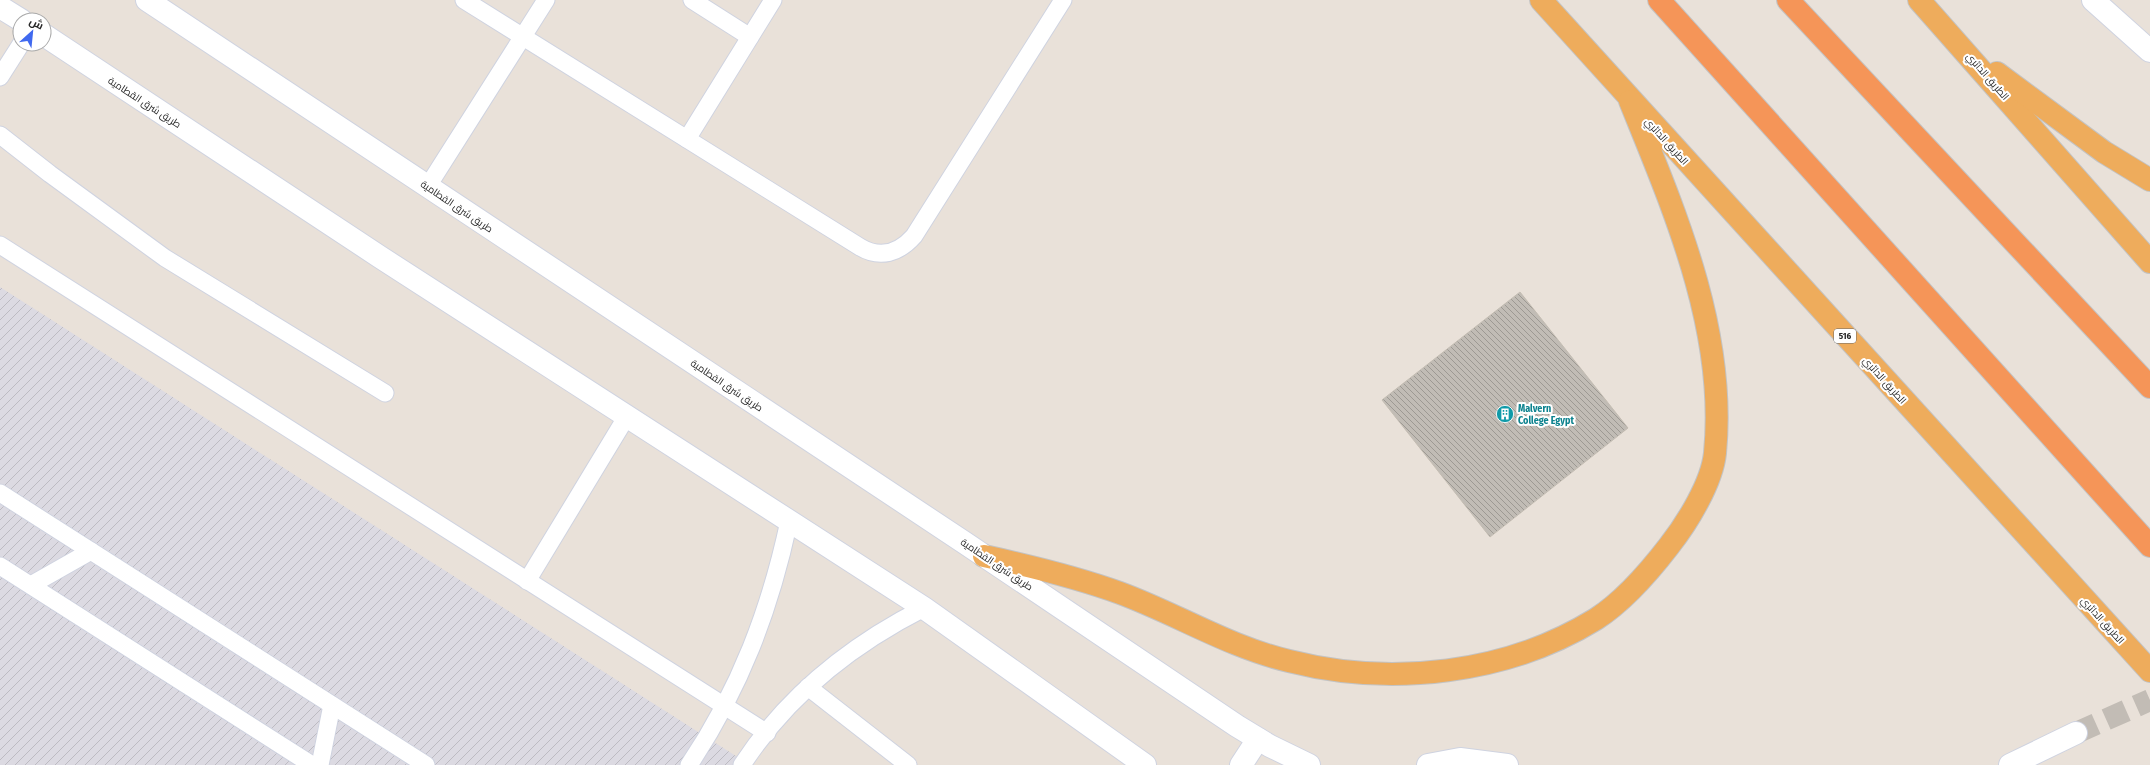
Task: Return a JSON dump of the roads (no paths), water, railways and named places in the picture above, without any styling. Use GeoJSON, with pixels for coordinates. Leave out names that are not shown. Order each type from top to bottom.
{"type":"FeatureCollection","features":[{"type":"Feature","properties":{"kind":"highway","name":"الطريق الدائري"},"geometry":{"type":"LineString","coordinates":[[1541,0],[1630,101],[2150,671]]}},
{"type":"Feature","properties":{"kind":"highway"},"geometry":{"type":"LineString","coordinates":[[1659,0],[2150,546]]}},
{"type":"Feature","properties":{"kind":"highway"},"geometry":{"type":"LineString","coordinates":[[1788,0],[2150,386]]}},
{"type":"Feature","properties":{"kind":"highway","name":"الطريق الدائري"},"geometry":{"type":"LineString","coordinates":[[1919,0],[1964,49],[2150,262]]}},
{"type":"Feature","properties":{"kind":"highway"},"geometry":{"type":"LineString","coordinates":[[1964,49],[2104,152],[2150,180]]}},
{"type":"Feature","properties":{"kind":"highway"},"geometry":{"type":"LineString","coordinates":[[984,556],[1052,572],[1121,593],[1230,642],[1290,662],[1356,672],[1420,674],[1493,662],[1550,643],[1598,618],[1645,577],[1682,529],[1701,495],[1714,457],[1717,398],[1710,336],[1679,222],[1630,101]]}},
{"type":"Feature","properties":{"kind":"street","name":"طريق شرق القطامية"},"geometry":{"type":"LineString","coordinates":[[148,0],[1258,739],[1309,765]]}},
{"type":"Feature","properties":{"kind":"street"},"geometry":{"type":"LineString","coordinates":[[2093,0],[2150,51]]}},
{"type":"Feature","properties":{"kind":"street"},"geometry":{"type":"LineString","coordinates":[[0,8],[12,15]]}},
{"type":"Feature","properties":{"kind":"street","name":"طريق شرق القطامية"},"geometry":{"type":"LineString","coordinates":[[52,40],[367,248],[924,608],[1145,765]]}},
{"type":"Feature","properties":{"kind":"street"},"geometry":{"type":"LineString","coordinates":[[2009,764],[2076,733]]}},
{"type":"Feature","properties":{"kind":"street"},"geometry":{"type":"LineString","coordinates":[[1241,765],[1258,739]]}},
{"type":"Feature","properties":{"kind":"street"},"geometry":{"type":"LineString","coordinates":[[1428,765],[1460,759],[1507,765]]}},
{"type":"Feature","properties":{"kind":"lane"},"geometry":{"type":"LineString","coordinates":[[464,0],[868,252],[885,254],[896,251],[906,245],[914,236],[1063,0]]}},
{"type":"Feature","properties":{"kind":"lane"},"geometry":{"type":"LineString","coordinates":[[428,186],[546,0]]}},
{"type":"Feature","properties":{"kind":"lane"},"geometry":{"type":"LineString","coordinates":[[692,0],[750,37]]}},
{"type":"Feature","properties":{"kind":"lane"},"geometry":{"type":"LineString","coordinates":[[687,139],[773,0]]}},
{"type":"Feature","properties":{"kind":"lane"},"geometry":{"type":"LineString","coordinates":[[0,77],[16,52]]}},
{"type":"Feature","properties":{"kind":"lane"},"geometry":{"type":"LineString","coordinates":[[0,135],[50,174],[165,258],[385,393]]}},
{"type":"Feature","properties":{"kind":"lane"},"geometry":{"type":"LineString","coordinates":[[0,245],[767,733]]}},
{"type":"Feature","properties":{"kind":"lane"},"geometry":{"type":"LineString","coordinates":[[527,581],[627,416]]}},
{"type":"Feature","properties":{"kind":"lane"},"geometry":{"type":"LineString","coordinates":[[0,493],[426,765]]}},
{"type":"Feature","properties":{"kind":"lane"},"geometry":{"type":"LineString","coordinates":[[689,765],[724,707],[744,665],[763,619],[779,570],[790,521]]}},
{"type":"Feature","properties":{"kind":"lane"},"geometry":{"type":"LineString","coordinates":[[31,585],[91,551]]}},
{"type":"Feature","properties":{"kind":"lane"},"geometry":{"type":"LineString","coordinates":[[0,566],[312,765]]}},
{"type":"Feature","properties":{"kind":"lane"},"geometry":{"type":"LineString","coordinates":[[742,765],[767,733],[808,687],[834,664],[863,642],[892,624],[924,608]]}},
{"type":"Feature","properties":{"kind":"lane"},"geometry":{"type":"LineString","coordinates":[[808,687],[908,765]]}},
{"type":"Feature","properties":{"kind":"lane"},"geometry":{"type":"LineString","coordinates":[[320,765],[332,706]]}},
{"type":"Feature","properties":{"kind":"tunnel"},"geometry":{"type":"LineString","coordinates":[[2076,733],[2150,700]]}},
{"type":"Feature","properties":{"kind":"place","name":"Malvern College Egypt"},"geometry":{"type":"Point","coordinates":[1505,414]}}]}
